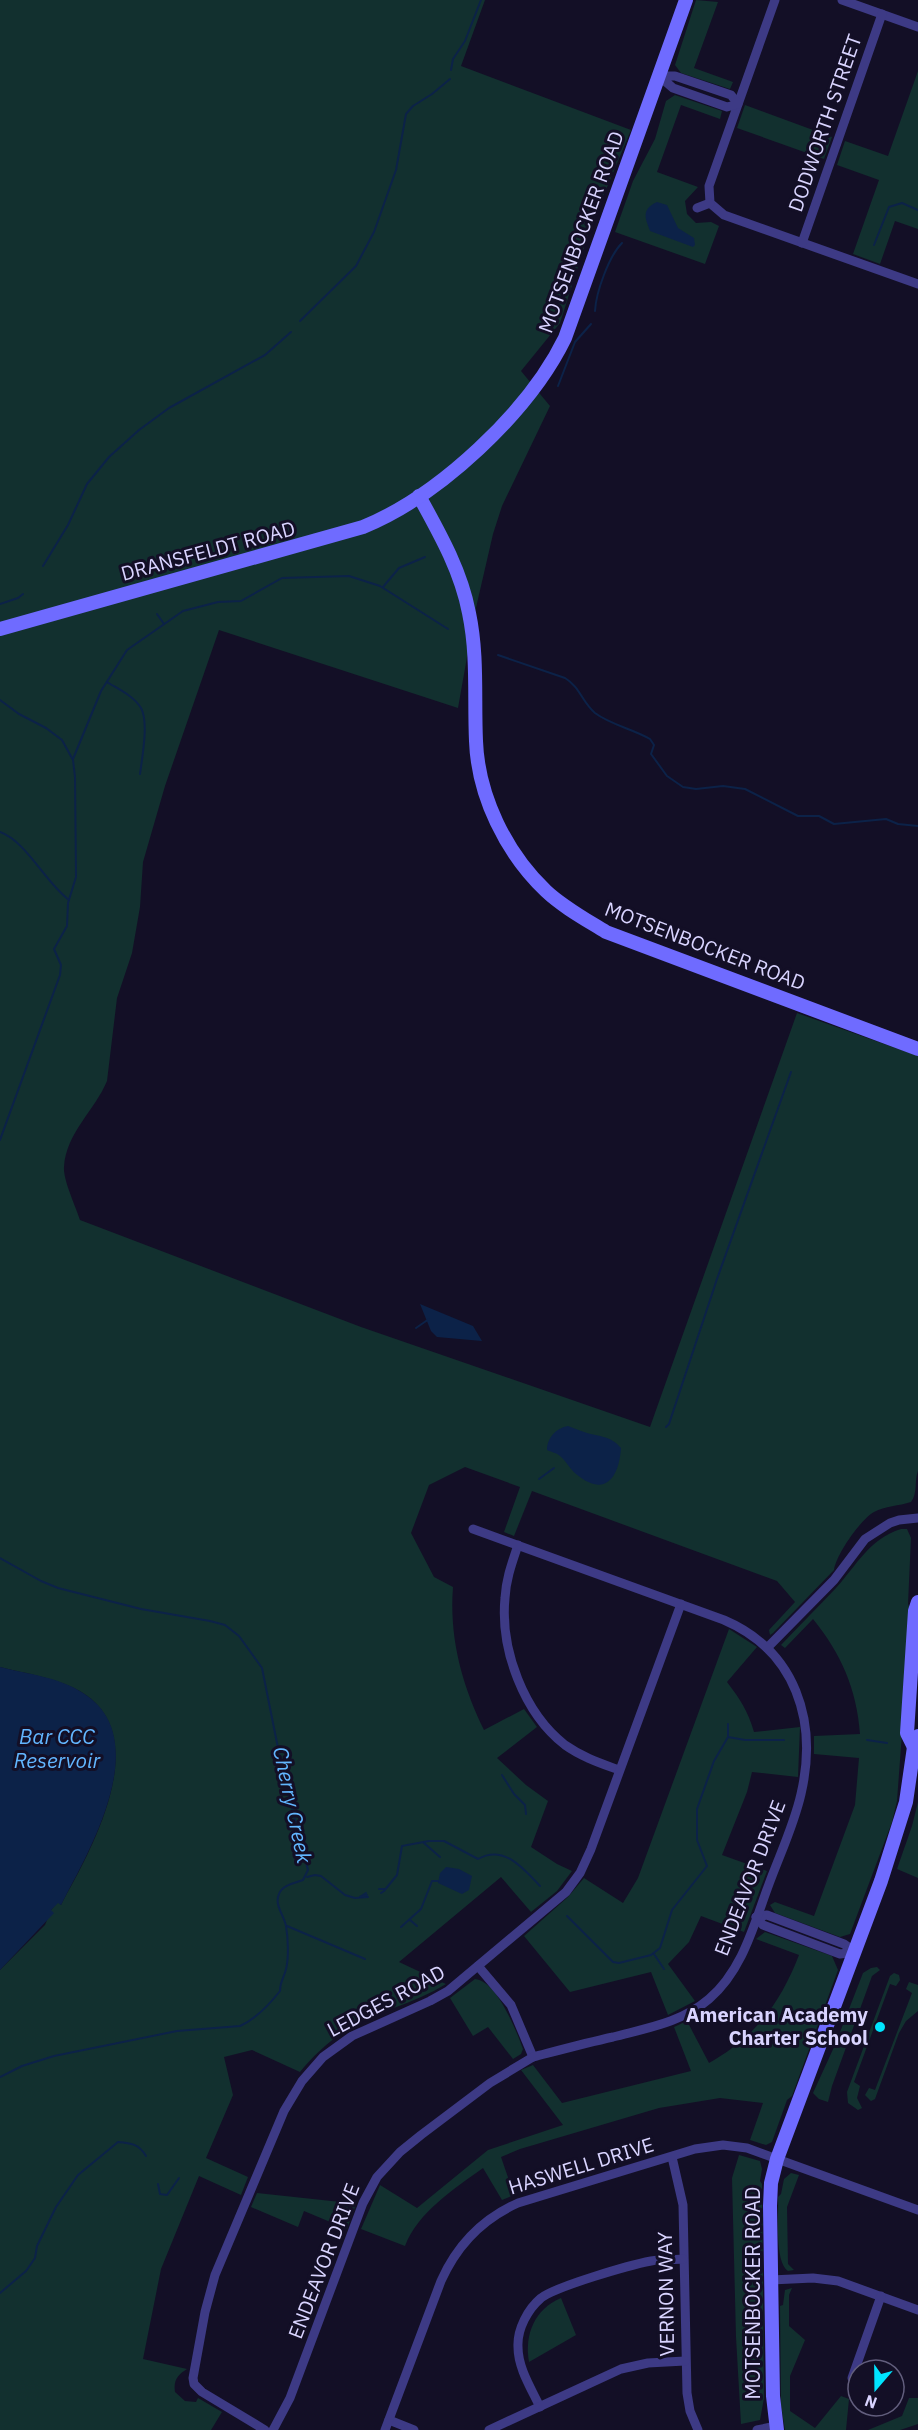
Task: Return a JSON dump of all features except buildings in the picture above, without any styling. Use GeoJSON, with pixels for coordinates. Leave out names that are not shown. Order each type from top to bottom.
{"type":"FeatureCollection","features":[{"type":"Feature","properties":{"kind":"main road","name":"MOTSENBOCKER ROAD"},"geometry":{"type":"LineString","coordinates":[[686,0],[559,350],[521,402],[496,431],[472,455],[419,496],[453,561],[470,615],[476,667],[476,741],[482,784],[507,843],[525,868],[546,891],[569,909],[606,932],[918,1049]]}},
{"type":"Feature","properties":{"kind":"main road","name":"DRANSFELDT ROAD"},"geometry":{"type":"LineString","coordinates":[[0,629],[354,530],[385,517],[419,496]]}},
{"type":"Feature","properties":{"kind":"main road","name":"MOTSENBOCKER ROAD"},"geometry":{"type":"LineString","coordinates":[[776,2428],[773,2397],[770,2190],[777,2159],[855,1952],[909,1787],[916,1741],[907,1733],[915,1611],[918,1602]]}},
{"type":"Feature","properties":{"kind":"street"},"geometry":{"type":"LineString","coordinates":[[775,0],[709,186],[710,203],[724,215],[918,284]]}},
{"type":"Feature","properties":{"kind":"street"},"geometry":{"type":"LineString","coordinates":[[842,0],[918,27]]}},
{"type":"Feature","properties":{"kind":"street","name":"DODWORTH STREET"},"geometry":{"type":"LineString","coordinates":[[802,243],[882,14]]}},
{"type":"Feature","properties":{"kind":"street"},"geometry":{"type":"LineString","coordinates":[[659,76],[675,76],[731,95],[738,104]]}},
{"type":"Feature","properties":{"kind":"street"},"geometry":{"type":"LineString","coordinates":[[697,208],[710,203]]}},
{"type":"Feature","properties":{"kind":"street"},"geometry":{"type":"LineString","coordinates":[[767,1648],[834,1580],[865,1539],[890,1523],[918,1518]]}},
{"type":"Feature","properties":{"kind":"street","name":"ENDEAVOR DRIVE"},"geometry":{"type":"LineString","coordinates":[[273,2430],[290,2398],[363,2203],[377,2178],[399,2152],[490,2083],[533,2057],[662,2025],[693,2011],[708,1999],[728,1980],[743,1954],[801,1794],[807,1747],[806,1724],[797,1692],[786,1672],[767,1648],[732,1624],[473,1529]]}},
{"type":"Feature","properties":{"kind":"street"},"geometry":{"type":"LineString","coordinates":[[518,1545],[508,1576],[504,1613],[512,1659],[524,1695],[542,1723],[567,1746],[586,1757],[619,1770]]}},
{"type":"Feature","properties":{"kind":"street","name":"LEDGES ROAD"},"geometry":{"type":"LineString","coordinates":[[265,2430],[197,2389],[193,2378],[211,2287],[284,2112],[308,2073],[332,2050],[362,2030],[441,1996],[555,1901],[572,1884],[591,1849],[681,1604]]}},
{"type":"Feature","properties":{"kind":"street"},"geometry":{"type":"LineString","coordinates":[[756,1917],[763,1925],[840,1954],[855,1952]]}},
{"type":"Feature","properties":{"kind":"street"},"geometry":{"type":"LineString","coordinates":[[478,1966],[511,2005],[533,2057]]}},
{"type":"Feature","properties":{"kind":"street","name":"HASWELL DRIVE"},"geometry":{"type":"LineString","coordinates":[[385,2430],[445,2273],[458,2250],[477,2229],[496,2214],[518,2203],[695,2149],[723,2145],[747,2148],[918,2210]]}},
{"type":"Feature","properties":{"kind":"street","name":"VERNON WAY"},"geometry":{"type":"LineString","coordinates":[[672,2157],[682,2197],[685,2361],[688,2400],[698,2430]]}},
{"type":"Feature","properties":{"kind":"street"},"geometry":{"type":"LineString","coordinates":[[540,2407],[520,2363],[518,2345],[523,2324],[536,2303],[558,2289],[639,2264],[658,2260],[683,2259]]}},
{"type":"Feature","properties":{"kind":"street"},"geometry":{"type":"LineString","coordinates":[[771,2280],[830,2279],[918,2310]]}},
{"type":"Feature","properties":{"kind":"street"},"geometry":{"type":"LineString","coordinates":[[859,2358],[881,2296]]}},
{"type":"Feature","properties":{"kind":"street"},"geometry":{"type":"LineString","coordinates":[[489,2430],[621,2369],[648,2363],[685,2361]]}},
{"type":"Feature","properties":{"kind":"street"},"geometry":{"type":"LineString","coordinates":[[389,2420],[414,2430]]}},
{"type":"Feature","properties":{"kind":"street"},"geometry":{"type":"LineString","coordinates":[[757,2430],[776,2428]]}},
{"type":"Feature","properties":{"kind":"green space"},"geometry":{"type":"Polygon","coordinates":[[[0,0],[485,0],[461,66],[631,130],[592,223],[560,323],[521,371],[550,406],[502,506],[493,534],[475,612],[458,708],[219,630],[165,786],[143,862],[140,907],[132,953],[117,998],[107,1081],[96,1102],[75,1132],[66,1155],[64,1172],[80,1220],[361,1327],[650,1427],[797,1013],[918,1056],[918,1471],[914,1495],[911,1502],[883,1508],[868,1516],[844,1547],[834,1570],[773,1633],[770,1635],[769,1630],[795,1602],[777,1581],[532,1491],[514,1536],[504,1532],[520,1487],[465,1467],[429,1485],[411,1533],[434,1577],[453,1587],[455,1643],[469,1696],[484,1730],[524,1709],[537,1727],[497,1758],[526,1785],[548,1801],[531,1847],[572,1871],[557,1891],[531,1912],[501,1877],[399,1962],[446,1984],[345,2031],[321,2050],[300,2072],[252,2050],[224,2057],[233,2095],[206,2158],[248,2177],[241,2195],[199,2176],[161,2269],[143,2359],[187,2369],[177,2377],[175,2392],[185,2401],[196,2402],[198,2398],[222,2412],[211,2430],[0,2430],[0,1970],[45,1925],[51,1910],[58,1902],[61,1905],[101,1823],[111,1793],[115,1764],[114,1736],[103,1712],[83,1693],[53,1680],[0,1667],[0,0]]]}},
{"type":"Feature","properties":{"kind":"green space"},"geometry":{"type":"Polygon","coordinates":[[[696,0],[718,2],[694,68],[733,82],[730,89],[681,73],[675,65],[696,0]]]}},
{"type":"Feature","properties":{"kind":"green space"},"geometry":{"type":"Polygon","coordinates":[[[918,71],[918,229],[895,221],[880,264],[853,254],[879,180],[837,165],[845,141],[888,156],[918,71]]]}},
{"type":"Feature","properties":{"kind":"green space"},"geometry":{"type":"Polygon","coordinates":[[[675,95],[722,111],[720,119],[681,105],[657,172],[698,187],[685,201],[687,214],[696,223],[711,222],[719,226],[705,264],[615,232],[633,181],[655,139],[666,101],[675,95]]]}},
{"type":"Feature","properties":{"kind":"green space"},"geometry":{"type":"Polygon","coordinates":[[[745,105],[832,137],[824,159],[737,128],[745,105]]]}},
{"type":"Feature","properties":{"kind":"green space"},"geometry":{"type":"Polygon","coordinates":[[[907,1529],[911,1538],[908,1604],[911,1611],[897,1801],[892,1822],[850,1934],[840,1937],[775,1913],[770,1905],[775,1902],[814,1916],[855,1805],[859,1758],[814,1754],[814,1736],[860,1734],[851,1687],[832,1645],[813,1619],[785,1648],[781,1645],[836,1588],[872,1546],[890,1533],[907,1529]]]}},
{"type":"Feature","properties":{"kind":"green space"},"geometry":{"type":"Polygon","coordinates":[[[729,1629],[757,1647],[727,1682],[743,1706],[754,1732],[800,1727],[798,1777],[752,1772],[747,1792],[722,1855],[767,1871],[744,1932],[701,1916],[689,1942],[668,1964],[695,2001],[668,2015],[651,1972],[570,1992],[524,1936],[568,1897],[584,1878],[623,1903],[638,1878],[729,1629]]]}},
{"type":"Feature","properties":{"kind":"green space"},"geometry":{"type":"Polygon","coordinates":[[[918,1802],[918,1878],[897,1869],[918,1802]]]}},
{"type":"Feature","properties":{"kind":"green space"},"geometry":{"type":"Polygon","coordinates":[[[765,1932],[832,1956],[838,1970],[792,2096],[787,2100],[772,2142],[766,2145],[750,2140],[763,2103],[720,2098],[659,2108],[520,2149],[501,2157],[514,2195],[502,2200],[483,2168],[428,2212],[419,2222],[405,2246],[361,2229],[380,2185],[417,2208],[488,2150],[563,2125],[521,2070],[533,2065],[562,2103],[691,2071],[674,2027],[687,2021],[709,2063],[740,2042],[764,2018],[774,2004],[792,1973],[799,1955],[756,1939],[765,1932]]]}},
{"type":"Feature","properties":{"kind":"green space"},"geometry":{"type":"Polygon","coordinates":[[[877,1967],[880,1970],[872,1976],[828,2102],[819,2099],[813,2093],[835,2045],[863,1973],[877,1967]]]}},
{"type":"Feature","properties":{"kind":"green space"},"geometry":{"type":"Polygon","coordinates":[[[894,1973],[899,1975],[900,1980],[896,1986],[890,1984],[854,2082],[860,2086],[857,2098],[862,2108],[858,2110],[848,2103],[847,2092],[890,1976],[894,1973]]]}},
{"type":"Feature","properties":{"kind":"green space"},"geometry":{"type":"Polygon","coordinates":[[[475,1979],[491,1988],[511,2019],[523,2049],[521,2054],[513,2059],[488,2027],[473,2036],[450,1998],[475,1979]]]}},
{"type":"Feature","properties":{"kind":"green space"},"geometry":{"type":"Polygon","coordinates":[[[909,1982],[918,1985],[918,2011],[906,2021],[899,2033],[875,2099],[871,2101],[865,2095],[869,2088],[875,2090],[912,1993],[906,1989],[909,1982]]]}},
{"type":"Feature","properties":{"kind":"green space"},"geometry":{"type":"Polygon","coordinates":[[[739,2155],[760,2161],[762,2169],[760,2181],[762,2184],[764,2398],[760,2420],[741,2424],[736,2337],[732,2178],[739,2155]]]}},
{"type":"Feature","properties":{"kind":"green space"},"geometry":{"type":"Polygon","coordinates":[[[791,2173],[799,2175],[787,2207],[788,2264],[794,2270],[788,2271],[784,2266],[779,2248],[778,2197],[781,2194],[784,2179],[791,2173]]]}},
{"type":"Feature","properties":{"kind":"green space"},"geometry":{"type":"Polygon","coordinates":[[[257,2193],[356,2204],[347,2229],[304,2211],[298,2227],[251,2207],[257,2193]]]}},
{"type":"Feature","properties":{"kind":"green space"},"geometry":{"type":"Polygon","coordinates":[[[792,2288],[789,2295],[789,2326],[805,2340],[790,2376],[790,2411],[815,2428],[841,2396],[846,2398],[846,2430],[785,2430],[781,2405],[780,2306],[783,2305],[785,2290],[792,2288]]]}},
{"type":"Feature","properties":{"kind":"green space"},"geometry":{"type":"Polygon","coordinates":[[[561,2298],[576,2335],[529,2362],[528,2342],[533,2324],[544,2309],[561,2298]]]}},
{"type":"Feature","properties":{"kind":"green space"},"geometry":{"type":"Polygon","coordinates":[[[909,2398],[918,2398],[918,2424],[900,2430],[868,2430],[897,2418],[906,2418],[906,2406],[909,2398]]]}},
{"type":"Feature","properties":{"kind":"water"},"geometry":{"type":"Polygon","coordinates":[[[657,202],[667,205],[678,228],[694,238],[693,247],[650,231],[646,212],[651,205],[657,202]]]}},
{"type":"Feature","properties":{"kind":"water"},"geometry":{"type":"Polygon","coordinates":[[[420,1304],[473,1326],[482,1341],[437,1337],[431,1331],[420,1304]]]}},
{"type":"Feature","properties":{"kind":"water"},"geometry":{"type":"Polygon","coordinates":[[[568,1426],[610,1439],[621,1448],[617,1468],[609,1481],[595,1484],[586,1481],[574,1472],[559,1455],[547,1450],[553,1434],[568,1426]]]}},
{"type":"Feature","properties":{"kind":"water","name":"Bar CCC Reservoir"},"geometry":{"type":"Polygon","coordinates":[[[0,1667],[64,1683],[83,1693],[104,1712],[114,1736],[116,1764],[111,1793],[101,1822],[61,1905],[58,1903],[51,1910],[54,1913],[0,1970],[0,1667]]]}},
{"type":"Feature","properties":{"kind":"water"},"geometry":{"type":"Polygon","coordinates":[[[446,1867],[459,1869],[472,1876],[469,1890],[462,1894],[438,1883],[440,1873],[446,1867]]]}},
{"type":"Feature","properties":{"kind":"waterway"},"geometry":{"type":"LineString","coordinates":[[451,70],[453,59],[465,41],[481,0]]}},
{"type":"Feature","properties":{"kind":"waterway"},"geometry":{"type":"LineString","coordinates":[[300,321],[356,266],[374,232],[396,170],[406,114],[413,106],[450,79]]}},
{"type":"Feature","properties":{"kind":"waterway"},"geometry":{"type":"LineString","coordinates":[[874,245],[889,207],[902,203],[918,210]]}},
{"type":"Feature","properties":{"kind":"waterway"},"geometry":{"type":"LineString","coordinates":[[595,311],[604,275],[612,256],[622,243]]}},
{"type":"Feature","properties":{"kind":"waterway"},"geometry":{"type":"LineString","coordinates":[[558,386],[575,342],[591,324]]}},
{"type":"Feature","properties":{"kind":"waterway"},"geometry":{"type":"LineString","coordinates":[[43,566],[68,525],[87,484],[109,457],[139,430],[169,408],[265,355],[291,332]]}},
{"type":"Feature","properties":{"kind":"waterway"},"geometry":{"type":"LineString","coordinates":[[383,587],[399,568],[425,557]]}},
{"type":"Feature","properties":{"kind":"waterway"},"geometry":{"type":"LineString","coordinates":[[73,759],[101,691],[127,650],[183,611],[218,602],[241,601],[282,578],[349,576],[380,586],[448,629]]}},
{"type":"Feature","properties":{"kind":"waterway"},"geometry":{"type":"LineString","coordinates":[[0,604],[23,594]]}},
{"type":"Feature","properties":{"kind":"waterway"},"geometry":{"type":"LineString","coordinates":[[157,614],[164,624]]}},
{"type":"Feature","properties":{"kind":"waterway"},"geometry":{"type":"LineString","coordinates":[[498,655],[565,678],[595,713],[650,739],[654,745],[651,754],[667,776],[683,787],[696,789],[723,786],[745,789],[798,816],[819,816],[834,824],[886,819],[898,824],[918,826]]}},
{"type":"Feature","properties":{"kind":"waterway"},"geometry":{"type":"LineString","coordinates":[[107,682],[125,693],[141,708],[144,740],[140,774]]}},
{"type":"Feature","properties":{"kind":"waterway","name":"Cherry Creek"},"geometry":{"type":"LineString","coordinates":[[0,700],[62,740],[73,760],[76,877],[68,903],[67,926],[54,949],[61,965],[60,975],[0,1140]]}},
{"type":"Feature","properties":{"kind":"waterway"},"geometry":{"type":"LineString","coordinates":[[0,832],[19,844],[51,883],[69,900]]}},
{"type":"Feature","properties":{"kind":"waterway"},"geometry":{"type":"LineString","coordinates":[[666,1427],[669,1424],[717,1279],[791,1072]]}},
{"type":"Feature","properties":{"kind":"waterway"},"geometry":{"type":"LineString","coordinates":[[416,1328],[429,1319]]}},
{"type":"Feature","properties":{"kind":"waterway"},"geometry":{"type":"LineString","coordinates":[[539,1479],[554,1468]]}},
{"type":"Feature","properties":{"kind":"waterway","name":"Cherry Creek"},"geometry":{"type":"LineString","coordinates":[[0,1558],[58,1588],[141,1609],[210,1621],[225,1625],[239,1636],[262,1668],[283,1773],[308,1870],[303,1880],[286,1886],[279,1894],[278,1902],[287,1936],[286,1969],[280,1991],[251,2020],[240,2026],[177,2031],[54,2056],[22,2066],[0,2077]]}},
{"type":"Feature","properties":{"kind":"waterway"},"geometry":{"type":"LineString","coordinates":[[567,1916],[613,1962],[619,1963],[651,1955],[660,1948],[672,1910],[707,1866],[697,1840],[697,1809],[714,1761],[728,1737],[728,1724]]}},
{"type":"Feature","properties":{"kind":"waterway"},"geometry":{"type":"LineString","coordinates":[[728,1737],[745,1740],[784,1740]]}},
{"type":"Feature","properties":{"kind":"waterway"},"geometry":{"type":"LineString","coordinates":[[867,1740],[887,1743]]}},
{"type":"Feature","properties":{"kind":"waterway"},"geometry":{"type":"LineString","coordinates":[[502,1775],[514,1794],[525,1805],[526,1814]]}},
{"type":"Feature","properties":{"kind":"waterway"},"geometry":{"type":"LineString","coordinates":[[381,1893],[397,1875],[402,1846],[429,1841],[444,1841],[478,1859],[487,1855],[505,1856],[513,1860],[540,1886]]}},
{"type":"Feature","properties":{"kind":"waterway"},"geometry":{"type":"LineString","coordinates":[[424,1843],[440,1857]]}},
{"type":"Feature","properties":{"kind":"waterway"},"geometry":{"type":"LineString","coordinates":[[307,1877],[321,1876],[345,1895],[355,1898],[368,1897]]}},
{"type":"Feature","properties":{"kind":"waterway"},"geometry":{"type":"LineString","coordinates":[[401,1927],[421,1909],[432,1881],[438,1881]]}},
{"type":"Feature","properties":{"kind":"waterway"},"geometry":{"type":"LineString","coordinates":[[379,1889],[385,1889]]}},
{"type":"Feature","properties":{"kind":"waterway"},"geometry":{"type":"LineString","coordinates":[[360,1897],[366,1893]]}},
{"type":"Feature","properties":{"kind":"waterway"},"geometry":{"type":"LineString","coordinates":[[360,1897],[367,1895]]}},
{"type":"Feature","properties":{"kind":"waterway"},"geometry":{"type":"LineString","coordinates":[[410,1920],[417,1926]]}},
{"type":"Feature","properties":{"kind":"waterway"},"geometry":{"type":"LineString","coordinates":[[287,1926],[365,1959]]}},
{"type":"Feature","properties":{"kind":"waterway"},"geometry":{"type":"LineString","coordinates":[[654,1954],[664,1969]]}},
{"type":"Feature","properties":{"kind":"waterway"},"geometry":{"type":"LineString","coordinates":[[0,2293],[26,2271],[35,2258],[37,2246],[56,2207],[78,2175],[118,2142],[134,2145],[146,2156]]}},
{"type":"Feature","properties":{"kind":"waterway"},"geometry":{"type":"LineString","coordinates":[[158,2184],[160,2194],[167,2195],[179,2178]]}},
{"type":"Feature","properties":{"kind":"place","name":"American Academy Charter School"},"geometry":{"type":"Point","coordinates":[880,2027]}}]}
